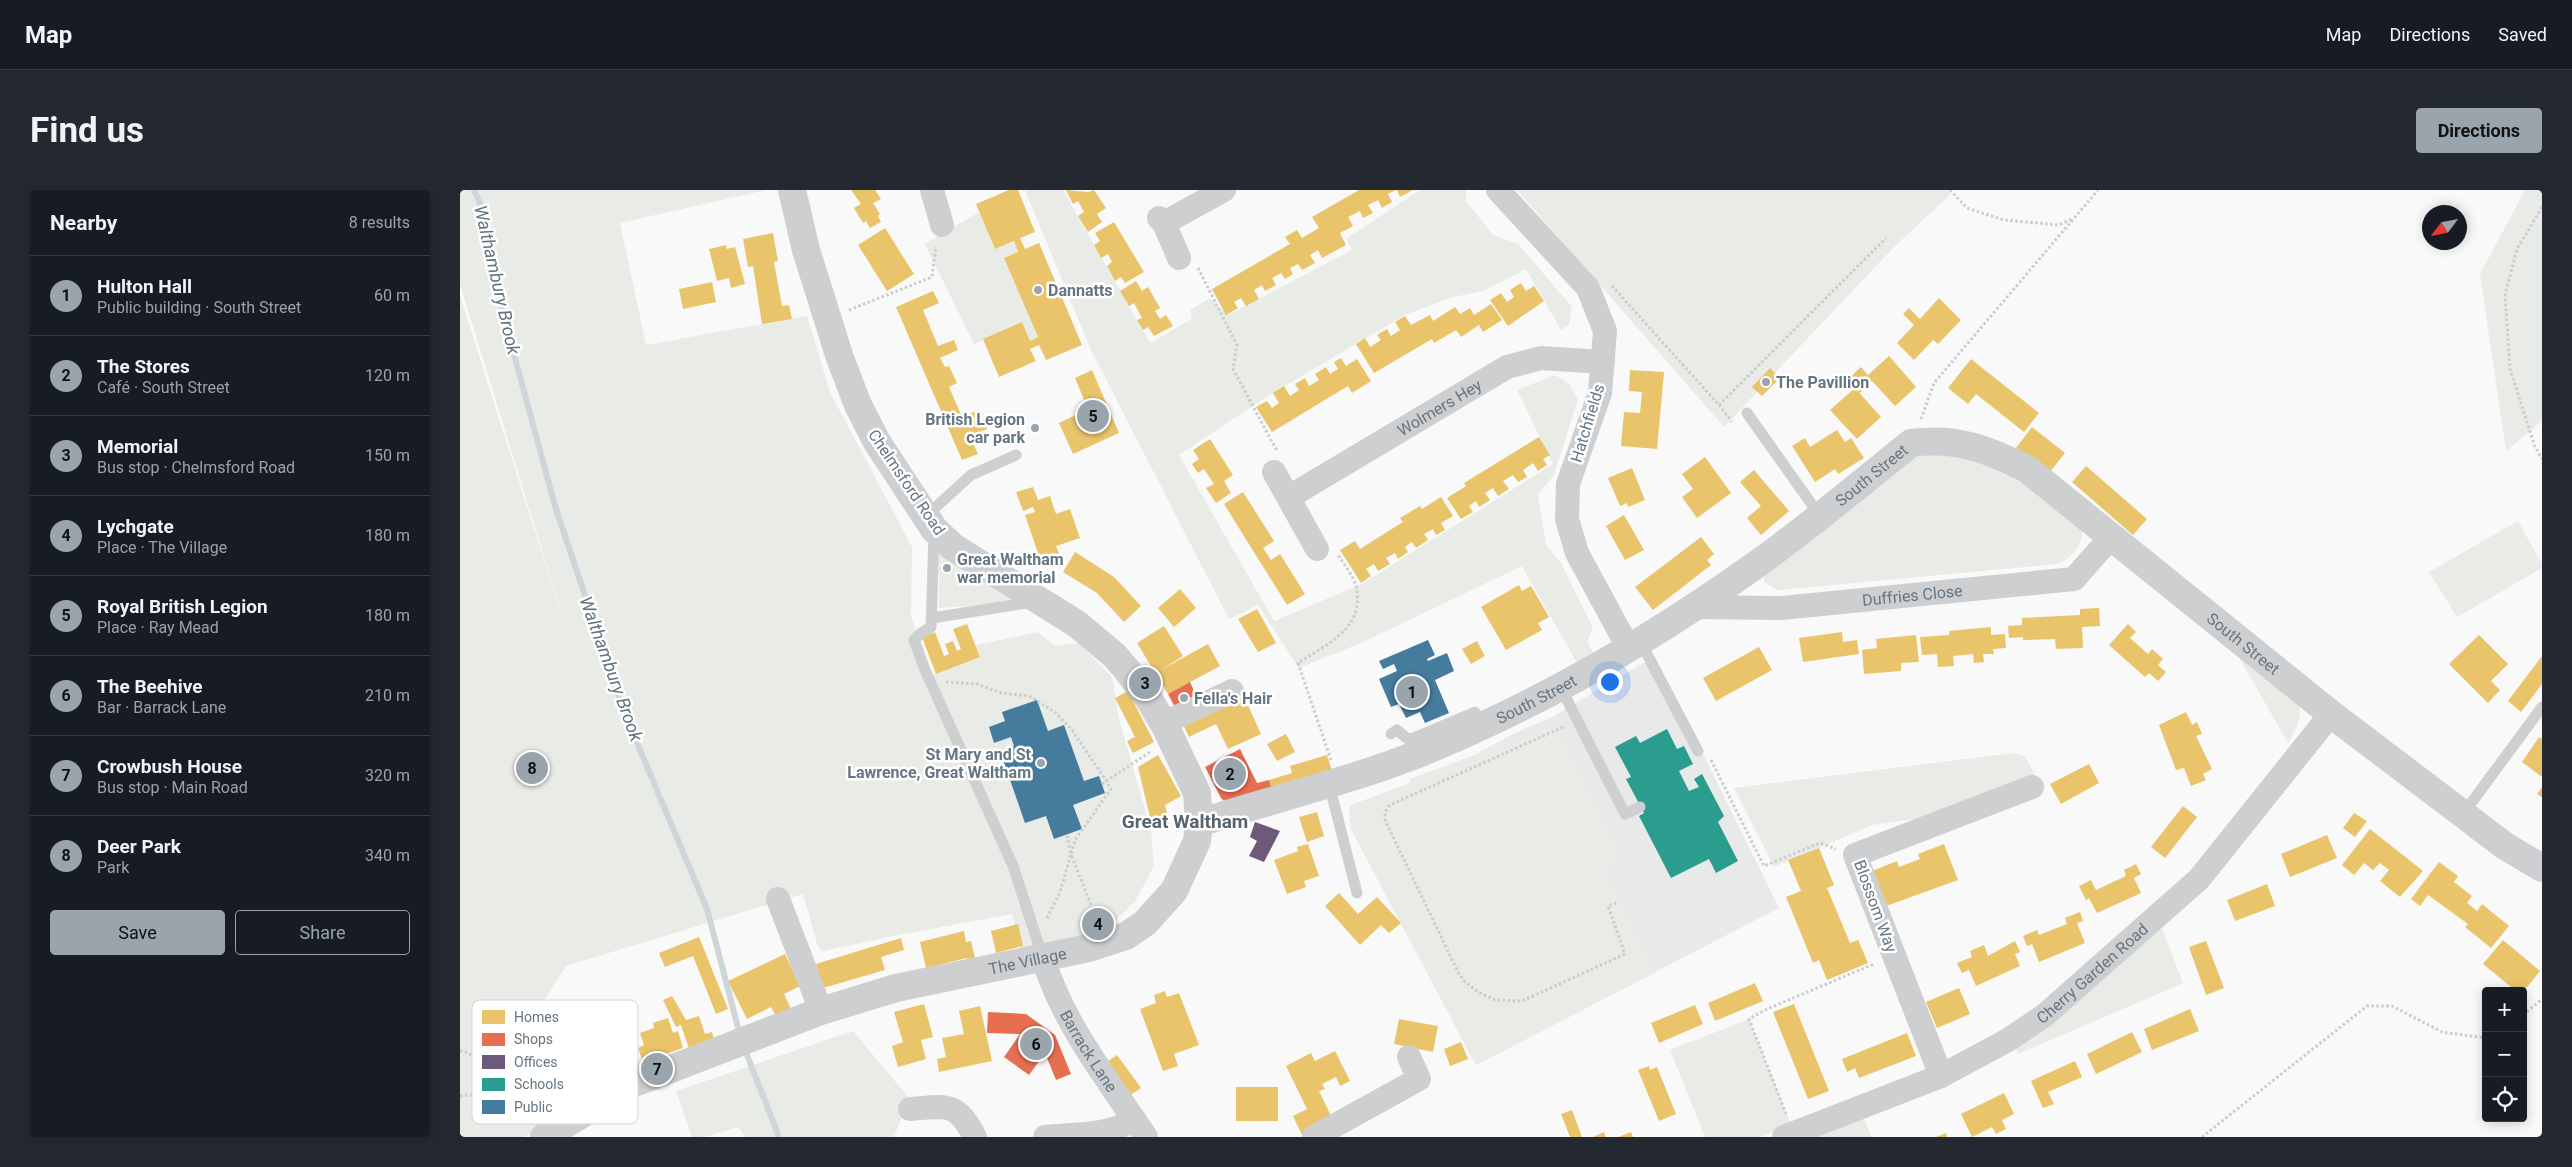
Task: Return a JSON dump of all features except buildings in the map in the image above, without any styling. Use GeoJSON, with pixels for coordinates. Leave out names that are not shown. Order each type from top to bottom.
{"type":"FeatureCollection","features":[{"type":"Feature","properties":{"kind":"street","name":"Chelmsford Road"},"geometry":{"type":"LineString","coordinates":[[792,190],[806,250],[840,358],[862,412],[877,442],[930,523],[953,547],[995,575],[1077,624],[1115,656],[1149,699],[1168,730],[1197,793],[1200,823]]}},
{"type":"Feature","properties":{"kind":"street"},"geometry":{"type":"LineString","coordinates":[[932,190],[941,221]]}},
{"type":"Feature","properties":{"kind":"street"},"geometry":{"type":"LineString","coordinates":[[1179,258],[1161,220],[1224,190]]}},
{"type":"Feature","properties":{"kind":"street","name":"Hatchfields"},"geometry":{"type":"LineString","coordinates":[[1498,190],[1588,288],[1605,331],[1600,393],[1568,484],[1567,519],[1577,553],[1634,645]]}},
{"type":"Feature","properties":{"kind":"street","name":"Wolmers Hey"},"geometry":{"type":"LineString","coordinates":[[1289,497],[1507,367],[1541,358],[1603,362]]}},
{"type":"Feature","properties":{"kind":"street","name":"South Street"},"geometry":{"type":"LineString","coordinates":[[1200,823],[1329,784],[1413,747],[1481,726],[1562,688],[1694,607],[1757,564],[1911,443],[1936,440],[1992,451],[2027,469],[2331,714],[2505,846],[2542,868]]}},
{"type":"Feature","properties":{"kind":"street"},"geometry":{"type":"LineString","coordinates":[[1274,472],[1317,549]]}},
{"type":"Feature","properties":{"kind":"street","name":"Duffries Close"},"geometry":{"type":"LineString","coordinates":[[1694,607],[1782,608],[2074,579],[2111,537]]}},
{"type":"Feature","properties":{"kind":"street"},"geometry":{"type":"LineString","coordinates":[[1168,730],[1232,692]]}},
{"type":"Feature","properties":{"kind":"street","name":"Cherry Garden Road"},"geometry":{"type":"LineString","coordinates":[[1788,1135],[1941,1076],[2008,1040],[2045,1015],[2199,879],[2331,714]]}},
{"type":"Feature","properties":{"kind":"street","name":"Blossom Way"},"geometry":{"type":"LineString","coordinates":[[1941,1076],[1855,855],[2032,788]]}},
{"type":"Feature","properties":{"kind":"street","name":"The Village"},"geometry":{"type":"LineString","coordinates":[[638,1082],[821,1011],[896,988],[1041,953],[1105,945],[1126,936],[1162,907],[1184,873],[1197,841],[1200,823]]}},
{"type":"Feature","properties":{"kind":"street"},"geometry":{"type":"LineString","coordinates":[[778,899],[821,1011]]}},
{"type":"Feature","properties":{"kind":"street","name":"Barrack Lane"},"geometry":{"type":"LineString","coordinates":[[1041,953],[1052,987],[1082,1041],[1140,1128]]}},
{"type":"Feature","properties":{"kind":"street"},"geometry":{"type":"LineString","coordinates":[[1314,1137],[1419,1079],[1409,1057]]}},
{"type":"Feature","properties":{"kind":"street"},"geometry":{"type":"LineString","coordinates":[[910,1109],[939,1107],[954,1110],[964,1116],[975,1137]]}},
{"type":"Feature","properties":{"kind":"street","name":"The Village"},"geometry":{"type":"LineString","coordinates":[[544,1137],[564,1124]]}},
{"type":"Feature","properties":{"kind":"street"},"geometry":{"type":"LineString","coordinates":[[1045,1137],[1111,1130],[1124,1126],[1140,1128]]}},
{"type":"Feature","properties":{"kind":"lane"},"geometry":{"type":"LineString","coordinates":[[1746,413],[1820,516]]}},
{"type":"Feature","properties":{"kind":"lane"},"geometry":{"type":"LineString","coordinates":[[1016,455],[971,475],[930,523],[932,627],[914,640],[930,682],[1013,866],[1041,953]]}},
{"type":"Feature","properties":{"kind":"lane"},"geometry":{"type":"LineString","coordinates":[[932,618],[1040,601]]}},
{"type":"Feature","properties":{"kind":"lane"},"geometry":{"type":"LineString","coordinates":[[1634,645],[1698,751]]}},
{"type":"Feature","properties":{"kind":"lane"},"geometry":{"type":"LineString","coordinates":[[1562,688],[1625,814],[1640,807]]}},
{"type":"Feature","properties":{"kind":"lane"},"geometry":{"type":"LineString","coordinates":[[2463,814],[2542,707]]}},
{"type":"Feature","properties":{"kind":"lane"},"geometry":{"type":"LineString","coordinates":[[1390,734],[1397,730],[1413,747]]}},
{"type":"Feature","properties":{"kind":"lane"},"geometry":{"type":"LineString","coordinates":[[1329,784],[1357,893]]}},
{"type":"Feature","properties":{"kind":"path"},"geometry":{"type":"LineString","coordinates":[[1950,190],[1967,208],[2004,220],[2060,225],[2075,218]]}},
{"type":"Feature","properties":{"kind":"path"},"geometry":{"type":"LineString","coordinates":[[1911,443],[1934,382],[2098,190]]}},
{"type":"Feature","properties":{"kind":"path"},"geometry":{"type":"LineString","coordinates":[[2542,207],[2517,249],[2505,295],[2510,369],[2535,447],[2542,459]]}},
{"type":"Feature","properties":{"kind":"path"},"geometry":{"type":"LineString","coordinates":[[827,318],[932,277],[941,221]]}},
{"type":"Feature","properties":{"kind":"path"},"geometry":{"type":"LineString","coordinates":[[1606,279],[1719,405],[1886,238]]}},
{"type":"Feature","properties":{"kind":"path"},"geometry":{"type":"LineString","coordinates":[[930,682],[977,684],[1001,693],[1029,696],[1055,712],[1072,730],[1111,789],[1075,840],[1060,892],[1040,930],[1041,953]]}},
{"type":"Feature","properties":{"kind":"path"},"geometry":{"type":"LineString","coordinates":[[1577,720],[1390,805],[1385,812],[1385,820],[1458,972],[1464,981],[1478,992],[1495,1000],[1522,1001],[1625,954],[1608,906],[1619,902]]}},
{"type":"Feature","properties":{"kind":"path"},"geometry":{"type":"LineString","coordinates":[[1102,784],[1107,782],[1168,730]]}},
{"type":"Feature","properties":{"kind":"path"},"geometry":{"type":"LineString","coordinates":[[1724,786],[1764,866],[1820,843],[1855,855]]}},
{"type":"Feature","properties":{"kind":"path"},"geometry":{"type":"LineString","coordinates":[[1067,834],[1071,854],[1105,945]]}},
{"type":"Feature","properties":{"kind":"path"},"geometry":{"type":"LineString","coordinates":[[1788,1135],[1749,1019],[1767,1009],[1894,955]]}},
{"type":"Feature","properties":{"kind":"path"},"geometry":{"type":"LineString","coordinates":[[2527,1012],[2542,999]]}},
{"type":"Feature","properties":{"kind":"path"},"geometry":{"type":"LineString","coordinates":[[2202,1137],[2367,1006],[2392,1006],[2442,1032],[2482,1037]]}},
{"type":"Feature","properties":{"kind":"path"},"geometry":{"type":"LineString","coordinates":[[460,1051],[472,1055]]}},
{"type":"Feature","properties":{"kind":"shaded area"},"geometry":{"type":"Polygon","coordinates":[[[460,190],[766,190],[620,223],[646,345],[807,316],[830,392],[912,547],[911,616],[931,676],[980,657],[976,645],[1038,632],[1055,646],[1079,643],[1112,677],[1119,719],[1151,830],[1154,866],[1136,900],[1113,923],[1024,961],[1012,914],[823,951],[818,947],[803,894],[566,966],[544,1000],[472,1000],[472,1124],[545,1124],[524,1137],[460,1137],[460,296],[572,648],[460,284],[460,190]]]}},
{"type":"Feature","properties":{"kind":"shaded area"},"geometry":{"type":"Polygon","coordinates":[[[1025,190],[1063,190],[1150,343],[1192,319],[1190,310],[1210,298],[1228,315],[1352,250],[1346,239],[1420,190],[1466,190],[1466,201],[1493,235],[1518,244],[1572,307],[1569,325],[1561,330],[1526,269],[1483,291],[1449,298],[1403,316],[1263,399],[1179,455],[1274,621],[1360,585],[1553,464],[1517,390],[1555,375],[1569,384],[1578,399],[1554,475],[1538,494],[1546,545],[1561,563],[1593,628],[1587,642],[1599,661],[1582,672],[1522,566],[1361,643],[1299,668],[1258,605],[1229,619],[1091,350],[1025,190]]]}},
{"type":"Feature","properties":{"kind":"shaded area"},"geometry":{"type":"Polygon","coordinates":[[[1517,190],[1947,190],[1951,194],[1894,247],[1724,427],[1517,190]]]}},
{"type":"Feature","properties":{"kind":"shaded area"},"geometry":{"type":"Polygon","coordinates":[[[2525,190],[2542,190],[2542,421],[2506,451],[2480,274],[2525,190]]]}},
{"type":"Feature","properties":{"kind":"shaded area"},"geometry":{"type":"Polygon","coordinates":[[[979,212],[995,249],[1014,241],[1018,252],[1004,258],[1038,337],[1030,341],[1022,323],[974,344],[925,244],[979,212]]]}},
{"type":"Feature","properties":{"kind":"shaded area"},"geometry":{"type":"Polygon","coordinates":[[[1983,454],[2083,526],[2081,539],[2073,554],[2057,564],[1777,590],[1764,582],[1764,563],[1904,456],[1983,454]]]}},
{"type":"Feature","properties":{"kind":"shaded area"},"geometry":{"type":"Polygon","coordinates":[[[2518,521],[2542,564],[2542,568],[2457,617],[2429,572],[2518,521]]]}},
{"type":"Feature","properties":{"kind":"shaded area"},"geometry":{"type":"Polygon","coordinates":[[[939,548],[984,583],[1016,603],[939,608],[939,548]]]}},
{"type":"Feature","properties":{"kind":"shaded area"},"geometry":{"type":"Polygon","coordinates":[[[2229,640],[2297,697],[2300,710],[2299,721],[2288,743],[2229,640]]]}},
{"type":"Feature","properties":{"kind":"shaded area"},"geometry":{"type":"Polygon","coordinates":[[[1655,656],[1779,908],[1476,1065],[1351,829],[1349,806],[1410,783],[1410,779],[1475,755],[1509,736],[1554,716],[1655,656]]]}},
{"type":"Feature","properties":{"kind":"shaded area"},"geometry":{"type":"Polygon","coordinates":[[[1554,727],[1622,860],[1603,869],[1654,973],[1476,1065],[1351,829],[1349,806],[1410,783],[1410,779],[1475,755],[1509,736],[1513,745],[1554,727]]]}},
{"type":"Feature","properties":{"kind":"shaded area"},"geometry":{"type":"Polygon","coordinates":[[[2014,753],[2025,756],[2037,779],[1921,818],[1872,825],[1774,867],[1734,788],[2014,753]]]}},
{"type":"Feature","properties":{"kind":"shaded area"},"geometry":{"type":"Polygon","coordinates":[[[2162,928],[2183,983],[2018,1054],[2015,1046],[2162,928]]]}},
{"type":"Feature","properties":{"kind":"shaded area"},"geometry":{"type":"Polygon","coordinates":[[[1749,1019],[1791,1125],[1760,1137],[1705,1137],[1670,1050],[1749,1019]]]}},
{"type":"Feature","properties":{"kind":"shaded area"},"geometry":{"type":"Polygon","coordinates":[[[853,1031],[909,1098],[894,1137],[745,1137],[738,1127],[705,1137],[692,1137],[676,1091],[853,1031]]]}},
{"type":"Feature","properties":{"kind":"shaded area"},"geometry":{"type":"Polygon","coordinates":[[[1862,1115],[1872,1137],[1810,1137],[1862,1115]]]}},
{"type":"Feature","properties":{"kind":"waterway","name":"Walthambury Brook"},"geometry":{"type":"LineString","coordinates":[[474,190],[480,203],[505,321],[555,506],[624,712],[707,909],[740,1035]]}},
{"type":"Feature","properties":{"kind":"waterway","name":"Walthambury Brook"},"geometry":{"type":"LineString","coordinates":[[744,1047],[779,1137]]}},
{"type":"Feature","properties":{"kind":"place","name":"Dannatts"},"geometry":{"type":"Point","coordinates":[1038,290]}},
{"type":"Feature","properties":{"kind":"place","name":"The Pavillion"},"geometry":{"type":"Point","coordinates":[1766,382]}},
{"type":"Feature","properties":{"kind":"place","name":"Royal British Legion"},"geometry":{"type":"Point","coordinates":[1093,416]}},
{"type":"Feature","properties":{"kind":"place","name":"British Legion car park"},"geometry":{"type":"Point","coordinates":[1035,428]}},
{"type":"Feature","properties":{"kind":"place","name":"Great Waltham war memorial"},"geometry":{"type":"Point","coordinates":[947,568]}},
{"type":"Feature","properties":{"kind":"place","name":"Memorial"},"geometry":{"type":"Point","coordinates":[1145,683]}},
{"type":"Feature","properties":{"kind":"place","name":"Hulton Hall"},"geometry":{"type":"Point","coordinates":[1412,692]}},
{"type":"Feature","properties":{"kind":"place","name":"Fella's Hair"},"geometry":{"type":"Point","coordinates":[1184,698]}},
{"type":"Feature","properties":{"kind":"place","name":"St Mary and St Lawrence, Great Waltham"},"geometry":{"type":"Point","coordinates":[1041,763]}},
{"type":"Feature","properties":{"kind":"place","name":"Deer Park"},"geometry":{"type":"Point","coordinates":[532,768]}},
{"type":"Feature","properties":{"kind":"place","name":"The Stores"},"geometry":{"type":"Point","coordinates":[1230,774]}},
{"type":"Feature","properties":{"kind":"place","name":"Lychgate"},"geometry":{"type":"Point","coordinates":[1098,924]}},
{"type":"Feature","properties":{"kind":"place","name":"The Beehive"},"geometry":{"type":"Point","coordinates":[1036,1044]}},
{"type":"Feature","properties":{"kind":"place","name":"Crowbush House"},"geometry":{"type":"Point","coordinates":[657,1069]}},
{"type":"Feature","properties":{"kind":"district","name":"Great Waltham"},"geometry":{"type":"Point","coordinates":[1185,821]}}]}
